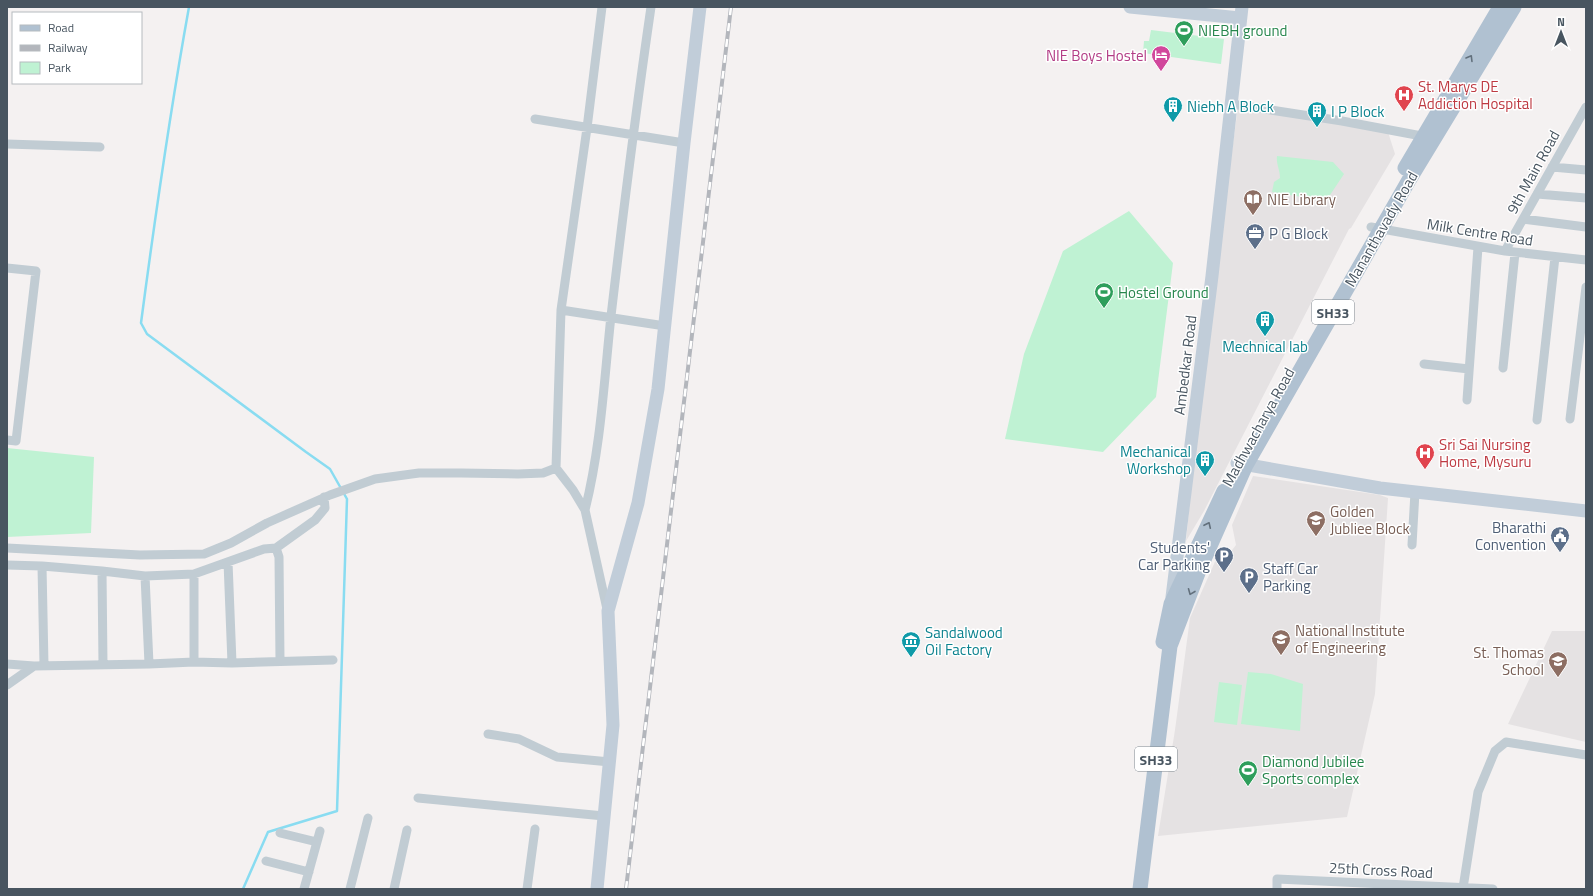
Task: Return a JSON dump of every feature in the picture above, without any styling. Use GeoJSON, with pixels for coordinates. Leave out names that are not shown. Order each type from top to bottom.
{"type":"FeatureCollection","features":[{"type":"Feature","properties":{"kind":"main road"},"geometry":{"type":"LineString","coordinates":[[1429,137],[1500,7]]}},
{"type":"Feature","properties":{"kind":"main road","name":"Mananthavady Road"},"geometry":{"type":"LineString","coordinates":[[1175,630],[1242,464],[1376,228],[1408,180],[1429,137],[1514,7]]}},
{"type":"Feature","properties":{"kind":"main road","name":"Madhwacharya Road"},"geometry":{"type":"LineString","coordinates":[[1131,889],[1161,653],[1171,604],[1242,464]]}},
{"type":"Feature","properties":{"kind":"main road","name":"SH33"},"geometry":{"type":"LineString","coordinates":[[1140,889],[1170,646],[1175,630]]}},
{"type":"Feature","properties":{"kind":"street"},"geometry":{"type":"LineString","coordinates":[[597,889],[613,725],[608,611],[585,510],[573,490],[556,468],[561,310],[587,128],[602,7]]}},
{"type":"Feature","properties":{"kind":"street"},"geometry":{"type":"LineString","coordinates":[[585,510],[595,467],[611,318],[650,7]]}},
{"type":"Feature","properties":{"kind":"street"},"geometry":{"type":"LineString","coordinates":[[608,611],[638,503],[658,389],[700,7]]}},
{"type":"Feature","properties":{"kind":"street"},"geometry":{"type":"LineString","coordinates":[[1130,7],[1241,12]]}},
{"type":"Feature","properties":{"kind":"street","name":"Ambedkar Road"},"geometry":{"type":"LineString","coordinates":[[1175,630],[1171,604],[1211,284],[1241,12]]}},
{"type":"Feature","properties":{"kind":"street"},"geometry":{"type":"LineString","coordinates":[[1232,104],[1342,121],[1429,137]]}},
{"type":"Feature","properties":{"kind":"street","name":"9th Main Road"},"geometry":{"type":"LineString","coordinates":[[1505,252],[1586,107]]}},
{"type":"Feature","properties":{"kind":"street"},"geometry":{"type":"LineString","coordinates":[[536,119],[684,143]]}},
{"type":"Feature","properties":{"kind":"street"},"geometry":{"type":"LineString","coordinates":[[7,144],[100,147]]}},
{"type":"Feature","properties":{"kind":"street"},"geometry":{"type":"LineString","coordinates":[[1552,167],[1586,170]]}},
{"type":"Feature","properties":{"kind":"street"},"geometry":{"type":"LineString","coordinates":[[1537,194],[1586,198]]}},
{"type":"Feature","properties":{"kind":"street"},"geometry":{"type":"LineString","coordinates":[[1523,219],[1586,227]]}},
{"type":"Feature","properties":{"kind":"street","name":"Milk Centre Road"},"geometry":{"type":"LineString","coordinates":[[1376,228],[1505,252],[1586,260]]}},
{"type":"Feature","properties":{"kind":"street"},"geometry":{"type":"LineString","coordinates":[[1467,400],[1478,247]]}},
{"type":"Feature","properties":{"kind":"street"},"geometry":{"type":"LineString","coordinates":[[1503,368],[1515,253]]}},
{"type":"Feature","properties":{"kind":"street"},"geometry":{"type":"LineString","coordinates":[[1537,420],[1555,257]]}},
{"type":"Feature","properties":{"kind":"street"},"geometry":{"type":"LineString","coordinates":[[7,268],[36,271],[16,441],[7,440]]}},
{"type":"Feature","properties":{"kind":"street"},"geometry":{"type":"LineString","coordinates":[[1570,419],[1586,287]]}},
{"type":"Feature","properties":{"kind":"street"},"geometry":{"type":"LineString","coordinates":[[561,310],[665,326]]}},
{"type":"Feature","properties":{"kind":"street"},"geometry":{"type":"LineString","coordinates":[[1424,364],[1469,369]]}},
{"type":"Feature","properties":{"kind":"street"},"geometry":{"type":"LineString","coordinates":[[1242,464],[1382,488],[1586,511]]}},
{"type":"Feature","properties":{"kind":"street"},"geometry":{"type":"LineString","coordinates":[[7,548],[140,555],[204,554],[231,543],[267,523],[327,496],[374,479],[419,473],[543,473],[556,468]]}},
{"type":"Feature","properties":{"kind":"street"},"geometry":{"type":"LineString","coordinates":[[1412,545],[1415,492]]}},
{"type":"Feature","properties":{"kind":"street"},"geometry":{"type":"LineString","coordinates":[[7,565],[42,566],[145,576],[194,574],[264,549],[276,548],[315,520],[325,508],[327,496]]}},
{"type":"Feature","properties":{"kind":"street"},"geometry":{"type":"LineString","coordinates":[[276,548],[279,557],[280,661]]}},
{"type":"Feature","properties":{"kind":"street"},"geometry":{"type":"LineString","coordinates":[[228,562],[232,663]]}},
{"type":"Feature","properties":{"kind":"street"},"geometry":{"type":"LineString","coordinates":[[42,566],[44,665]]}},
{"type":"Feature","properties":{"kind":"street"},"geometry":{"type":"LineString","coordinates":[[102,571],[103,665]]}},
{"type":"Feature","properties":{"kind":"street"},"geometry":{"type":"LineString","coordinates":[[194,574],[194,662]]}},
{"type":"Feature","properties":{"kind":"street"},"geometry":{"type":"LineString","coordinates":[[145,576],[149,664]]}},
{"type":"Feature","properties":{"kind":"street"},"geometry":{"type":"LineString","coordinates":[[7,664],[34,666],[333,660]]}},
{"type":"Feature","properties":{"kind":"street"},"geometry":{"type":"LineString","coordinates":[[7,684],[34,666]]}},
{"type":"Feature","properties":{"kind":"street"},"geometry":{"type":"LineString","coordinates":[[488,734],[519,739],[557,758],[610,762]]}},
{"type":"Feature","properties":{"kind":"street"},"geometry":{"type":"LineString","coordinates":[[1462,888],[1478,792],[1495,751],[1506,742],[1586,756]]}},
{"type":"Feature","properties":{"kind":"street"},"geometry":{"type":"LineString","coordinates":[[418,798],[604,816]]}},
{"type":"Feature","properties":{"kind":"street"},"geometry":{"type":"LineString","coordinates":[[350,889],[368,818]]}},
{"type":"Feature","properties":{"kind":"street"},"geometry":{"type":"LineString","coordinates":[[527,889],[535,829]]}},
{"type":"Feature","properties":{"kind":"street"},"geometry":{"type":"LineString","coordinates":[[394,889],[408,830]]}},
{"type":"Feature","properties":{"kind":"street"},"geometry":{"type":"LineString","coordinates":[[304,889],[320,831]]}},
{"type":"Feature","properties":{"kind":"street"},"geometry":{"type":"LineString","coordinates":[[280,833],[317,842]]}},
{"type":"Feature","properties":{"kind":"street"},"geometry":{"type":"LineString","coordinates":[[266,861],[309,872]]}},
{"type":"Feature","properties":{"kind":"street","name":"25th Cross Road"},"geometry":{"type":"LineString","coordinates":[[1277,889],[1277,879],[1493,889]]}},
{"type":"Feature","properties":{"kind":"shaded area"},"geometry":{"type":"Polygon","coordinates":[[[1238,107],[1387,129],[1395,154],[1349,229],[1204,511],[1186,541],[1201,388],[1238,107]]]}},
{"type":"Feature","properties":{"kind":"shaded area","name":"National Institute of Engineering"},"geometry":{"type":"Polygon","coordinates":[[[1253,476],[1380,495],[1388,498],[1375,694],[1347,817],[1158,836],[1175,730],[1190,618],[1218,555],[1229,554],[1236,545],[1232,525],[1253,476]]]}},
{"type":"Feature","properties":{"kind":"shaded area","name":"St. Thomas School"},"geometry":{"type":"Polygon","coordinates":[[[1552,631],[1586,631],[1586,742],[1508,724],[1552,631]]]}},
{"type":"Feature","properties":{"kind":"green space","name":"NIEBH ground"},"geometry":{"type":"Polygon","coordinates":[[[1151,30],[1224,39],[1221,64],[1143,53],[1144,41],[1149,41],[1151,30]]]}},
{"type":"Feature","properties":{"kind":"green space"},"geometry":{"type":"Polygon","coordinates":[[[1277,156],[1333,162],[1344,174],[1326,201],[1272,192],[1274,182],[1280,178],[1277,156]]]}},
{"type":"Feature","properties":{"kind":"green space","name":"Hostel Ground"},"geometry":{"type":"Polygon","coordinates":[[[1129,211],[1173,263],[1156,397],[1103,452],[1005,439],[1024,354],[1063,251],[1129,211]]]}},
{"type":"Feature","properties":{"kind":"green space"},"geometry":{"type":"Polygon","coordinates":[[[7,448],[94,457],[91,533],[7,537],[7,448]]]}},
{"type":"Feature","properties":{"kind":"green space"},"geometry":{"type":"Polygon","coordinates":[[[1248,672],[1271,674],[1303,684],[1300,731],[1241,724],[1248,672]]]}},
{"type":"Feature","properties":{"kind":"green space"},"geometry":{"type":"Polygon","coordinates":[[[1219,682],[1242,685],[1237,725],[1214,722],[1219,682]]]}},
{"type":"Feature","properties":{"kind":"waterway"},"geometry":{"type":"LineString","coordinates":[[189,7],[175,86],[141,323],[147,334],[330,469],[347,499],[337,811],[268,832],[243,889]]}},
{"type":"Feature","properties":{"kind":"railway"},"geometry":{"type":"LineString","coordinates":[[626,889],[731,7]]}},
{"type":"Feature","properties":{"kind":"place","name":"NIEBH ground"},"geometry":{"type":"Point","coordinates":[1184,47]}},
{"type":"Feature","properties":{"kind":"place","name":"NIE Boys Hostel"},"geometry":{"type":"Point","coordinates":[1161,72]}},
{"type":"Feature","properties":{"kind":"place","name":"St. Marys DE Addiction Hospital"},"geometry":{"type":"Point","coordinates":[1404,112]}},
{"type":"Feature","properties":{"kind":"place","name":"Niebh A Block"},"geometry":{"type":"Point","coordinates":[1173,123]}},
{"type":"Feature","properties":{"kind":"place","name":"I P Block"},"geometry":{"type":"Point","coordinates":[1317,128]}},
{"type":"Feature","properties":{"kind":"place","name":"NIE Library"},"geometry":{"type":"Point","coordinates":[1253,216]}},
{"type":"Feature","properties":{"kind":"place","name":"P G Block"},"geometry":{"type":"Point","coordinates":[1255,250]}},
{"type":"Feature","properties":{"kind":"place","name":"Hostel Ground"},"geometry":{"type":"Point","coordinates":[1104,309]}},
{"type":"Feature","properties":{"kind":"place","name":"Mechnical lab"},"geometry":{"type":"Point","coordinates":[1265,337]}},
{"type":"Feature","properties":{"kind":"place","name":"Sri Sai Nursing Home, Mysuru"},"geometry":{"type":"Point","coordinates":[1425,470]}},
{"type":"Feature","properties":{"kind":"place","name":"Mechanical Workshop"},"geometry":{"type":"Point","coordinates":[1205,477]}},
{"type":"Feature","properties":{"kind":"place","name":"Golden Jubliee Block"},"geometry":{"type":"Point","coordinates":[1316,537]}},
{"type":"Feature","properties":{"kind":"place","name":"Bharathi Convention"},"geometry":{"type":"Point","coordinates":[1560,553]}},
{"type":"Feature","properties":{"kind":"place","name":"Students' Car Parking"},"geometry":{"type":"Point","coordinates":[1224,573]}},
{"type":"Feature","properties":{"kind":"place","name":"Staff Car Parking"},"geometry":{"type":"Point","coordinates":[1249,594]}},
{"type":"Feature","properties":{"kind":"place","name":"National Institute of Engineering"},"geometry":{"type":"Point","coordinates":[1281,656]}},
{"type":"Feature","properties":{"kind":"place","name":"Sandalwood Oil Factory"},"geometry":{"type":"Point","coordinates":[911,658]}},
{"type":"Feature","properties":{"kind":"place","name":"St. Thomas School"},"geometry":{"type":"Point","coordinates":[1558,678]}},
{"type":"Feature","properties":{"kind":"place","name":"Diamond Jubilee Sports complex"},"geometry":{"type":"Point","coordinates":[1248,787]}}]}
